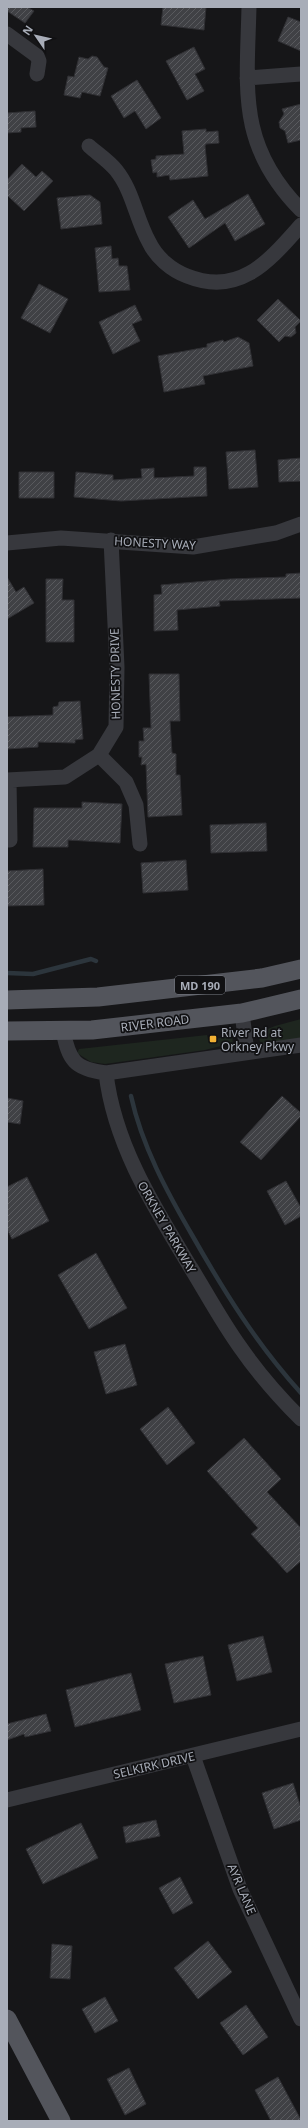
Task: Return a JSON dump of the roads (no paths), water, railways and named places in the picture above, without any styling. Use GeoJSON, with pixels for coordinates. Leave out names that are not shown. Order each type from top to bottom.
{"type":"FeatureCollection","features":[{"type":"Feature","properties":{"kind":"main road","name":"MD 190"},"geometry":{"type":"LineString","coordinates":[[7,1000],[98,997],[262,978],[301,969]]}},
{"type":"Feature","properties":{"kind":"main road","name":"RIVER ROAD"},"geometry":{"type":"LineString","coordinates":[[7,1031],[92,1030],[242,1013],[301,999]]}},
{"type":"Feature","properties":{"kind":"main road"},"geometry":{"type":"LineString","coordinates":[[7,2019],[61,2121]]}},
{"type":"Feature","properties":{"kind":"street"},"geometry":{"type":"LineString","coordinates":[[249,7],[247,95],[251,128],[268,171],[301,210]]}},
{"type":"Feature","properties":{"kind":"street"},"geometry":{"type":"LineString","coordinates":[[7,34],[37,56],[39,61],[37,74]]}},
{"type":"Feature","properties":{"kind":"street"},"geometry":{"type":"LineString","coordinates":[[247,78],[301,74]]}},
{"type":"Feature","properties":{"kind":"street"},"geometry":{"type":"LineString","coordinates":[[89,146],[116,169],[120,175],[127,187],[149,242],[157,255],[182,274],[196,280],[222,283],[252,273],[270,259],[301,225]]}},
{"type":"Feature","properties":{"kind":"street","name":"HONESTY WAY"},"geometry":{"type":"LineString","coordinates":[[7,543],[61,538],[111,540],[193,547],[276,533],[301,524]]}},
{"type":"Feature","properties":{"kind":"street","name":"HONESTY DRIVE"},"geometry":{"type":"LineString","coordinates":[[7,840],[10,840],[8,780],[65,778],[99,755],[116,727],[117,667],[111,540]]}},
{"type":"Feature","properties":{"kind":"street"},"geometry":{"type":"LineString","coordinates":[[99,755],[126,782],[136,805],[140,844]]}},
{"type":"Feature","properties":{"kind":"street"},"geometry":{"type":"LineString","coordinates":[[242,1013],[247,1052]]}},
{"type":"Feature","properties":{"kind":"street"},"geometry":{"type":"LineString","coordinates":[[63,1031],[68,1052],[73,1060],[83,1067],[106,1072],[301,1045]]}},
{"type":"Feature","properties":{"kind":"street","name":"ORKNEY PARKWAY"},"geometry":{"type":"LineString","coordinates":[[106,1072],[108,1094],[127,1150],[137,1174],[158,1214],[239,1346],[301,1419]]}},
{"type":"Feature","properties":{"kind":"street","name":"SELKIRK DRIVE"},"geometry":{"type":"LineString","coordinates":[[7,1800],[301,1729]]}},
{"type":"Feature","properties":{"kind":"street","name":"AYR LANE"},"geometry":{"type":"LineString","coordinates":[[193,1756],[240,1889],[301,2019]]}},
{"type":"Feature","properties":{"kind":"waterway"},"geometry":{"type":"LineString","coordinates":[[7,973],[33,974],[91,959],[96,961]]}},
{"type":"Feature","properties":{"kind":"waterway"},"geometry":{"type":"LineString","coordinates":[[131,1096],[142,1133],[156,1168],[183,1219],[242,1317],[255,1336],[301,1393]]}},
{"type":"Feature","properties":{"kind":"place","name":"River Rd at Orkney Pkwy"},"geometry":{"type":"Point","coordinates":[213,1039]}}]}
